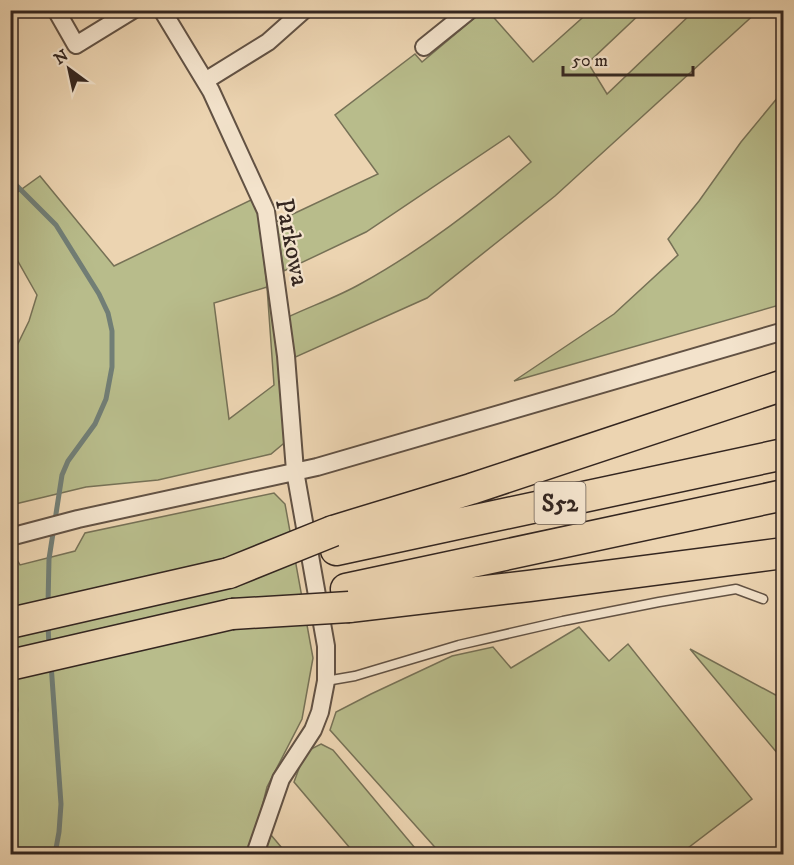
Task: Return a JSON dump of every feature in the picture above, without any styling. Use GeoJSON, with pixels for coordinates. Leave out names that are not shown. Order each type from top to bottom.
{"type":"FeatureCollection","features":[{"type":"Feature","properties":{"kind":"highway"},"geometry":{"type":"LineString","coordinates":[[10,623],[229,573],[335,540],[482,485],[783,386]]}},
{"type":"Feature","properties":{"kind":"highway","name":"S52"},"geometry":{"type":"LineString","coordinates":[[335,540],[783,454]]}},
{"type":"Feature","properties":{"kind":"highway","name":"S52"},"geometry":{"type":"LineString","coordinates":[[348,598],[783,495]]}},
{"type":"Feature","properties":{"kind":"highway"},"geometry":{"type":"LineString","coordinates":[[10,665],[232,614],[348,598],[529,586],[783,553]]}},
{"type":"Feature","properties":{"kind":"street"},"geometry":{"type":"LineString","coordinates":[[56,10],[76,45],[133,10]]}},
{"type":"Feature","properties":{"kind":"street","name":"Parkowa"},"geometry":{"type":"LineString","coordinates":[[162,10],[205,81],[266,211],[286,356],[296,471],[326,646],[326,681],[320,712],[313,730],[281,779],[255,855]]}},
{"type":"Feature","properties":{"kind":"street"},"geometry":{"type":"LineString","coordinates":[[205,81],[268,42],[304,10]]}},
{"type":"Feature","properties":{"kind":"street"},"geometry":{"type":"LineString","coordinates":[[424,47],[470,10]]}},
{"type":"Feature","properties":{"kind":"street"},"geometry":{"type":"LineString","coordinates":[[10,537],[78,519],[317,467],[783,331]]}},
{"type":"Feature","properties":{"kind":"lane"},"geometry":{"type":"LineString","coordinates":[[326,681],[355,676],[459,645],[659,602],[736,589],[763,599]]}},
{"type":"Feature","properties":{"kind":"green space"},"geometry":{"type":"Polygon","coordinates":[[[483,11],[488,11],[533,62],[590,11],[643,11],[588,63],[607,94],[694,11],[758,11],[555,196],[427,298],[289,360],[286,318],[353,288],[428,242],[531,162],[509,136],[366,232],[284,271],[276,222],[378,174],[335,115],[415,54],[422,62],[483,11]]]}},
{"type":"Feature","properties":{"kind":"green space"},"geometry":{"type":"Polygon","coordinates":[[[783,91],[783,304],[514,381],[614,314],[678,255],[668,239],[699,201],[741,142],[783,91]]]}},
{"type":"Feature","properties":{"kind":"green space"},"geometry":{"type":"Polygon","coordinates":[[[40,176],[114,266],[253,199],[259,216],[267,286],[284,376],[289,439],[271,454],[158,480],[86,487],[11,505],[10,360],[29,321],[37,295],[11,249],[11,197],[40,176]],[[267,287],[214,303],[229,419],[274,385],[267,287]]]}},
{"type":"Feature","properties":{"kind":"green space"},"geometry":{"type":"Polygon","coordinates":[[[274,493],[285,504],[313,658],[302,719],[267,787],[250,854],[11,854],[10,741],[18,710],[11,666],[11,553],[20,565],[75,551],[85,533],[274,493]]]}},
{"type":"Feature","properties":{"kind":"green space"},"geometry":{"type":"Polygon","coordinates":[[[579,627],[609,661],[628,644],[752,799],[680,854],[441,854],[330,730],[336,712],[452,656],[493,647],[511,668],[579,627]]]}},
{"type":"Feature","properties":{"kind":"green space"},"geometry":{"type":"Polygon","coordinates":[[[690,649],[783,699],[783,760],[690,649]]]}},
{"type":"Feature","properties":{"kind":"green space"},"geometry":{"type":"Polygon","coordinates":[[[321,744],[333,750],[420,854],[355,854],[294,782],[305,752],[321,744]]]}},
{"type":"Feature","properties":{"kind":"green space"},"geometry":{"type":"Polygon","coordinates":[[[271,835],[287,854],[262,854],[271,835]]]}},
{"type":"Feature","properties":{"kind":"waterway"},"geometry":{"type":"LineString","coordinates":[[10,179],[56,225],[99,294],[108,313],[112,331],[112,367],[106,399],[95,424],[68,461],[62,475],[49,559],[48,604]]}},
{"type":"Feature","properties":{"kind":"waterway"},"geometry":{"type":"LineString","coordinates":[[48,625],[49,646]]}},
{"type":"Feature","properties":{"kind":"waterway"},"geometry":{"type":"LineString","coordinates":[[51,664],[61,804],[55,854]]}}]}
